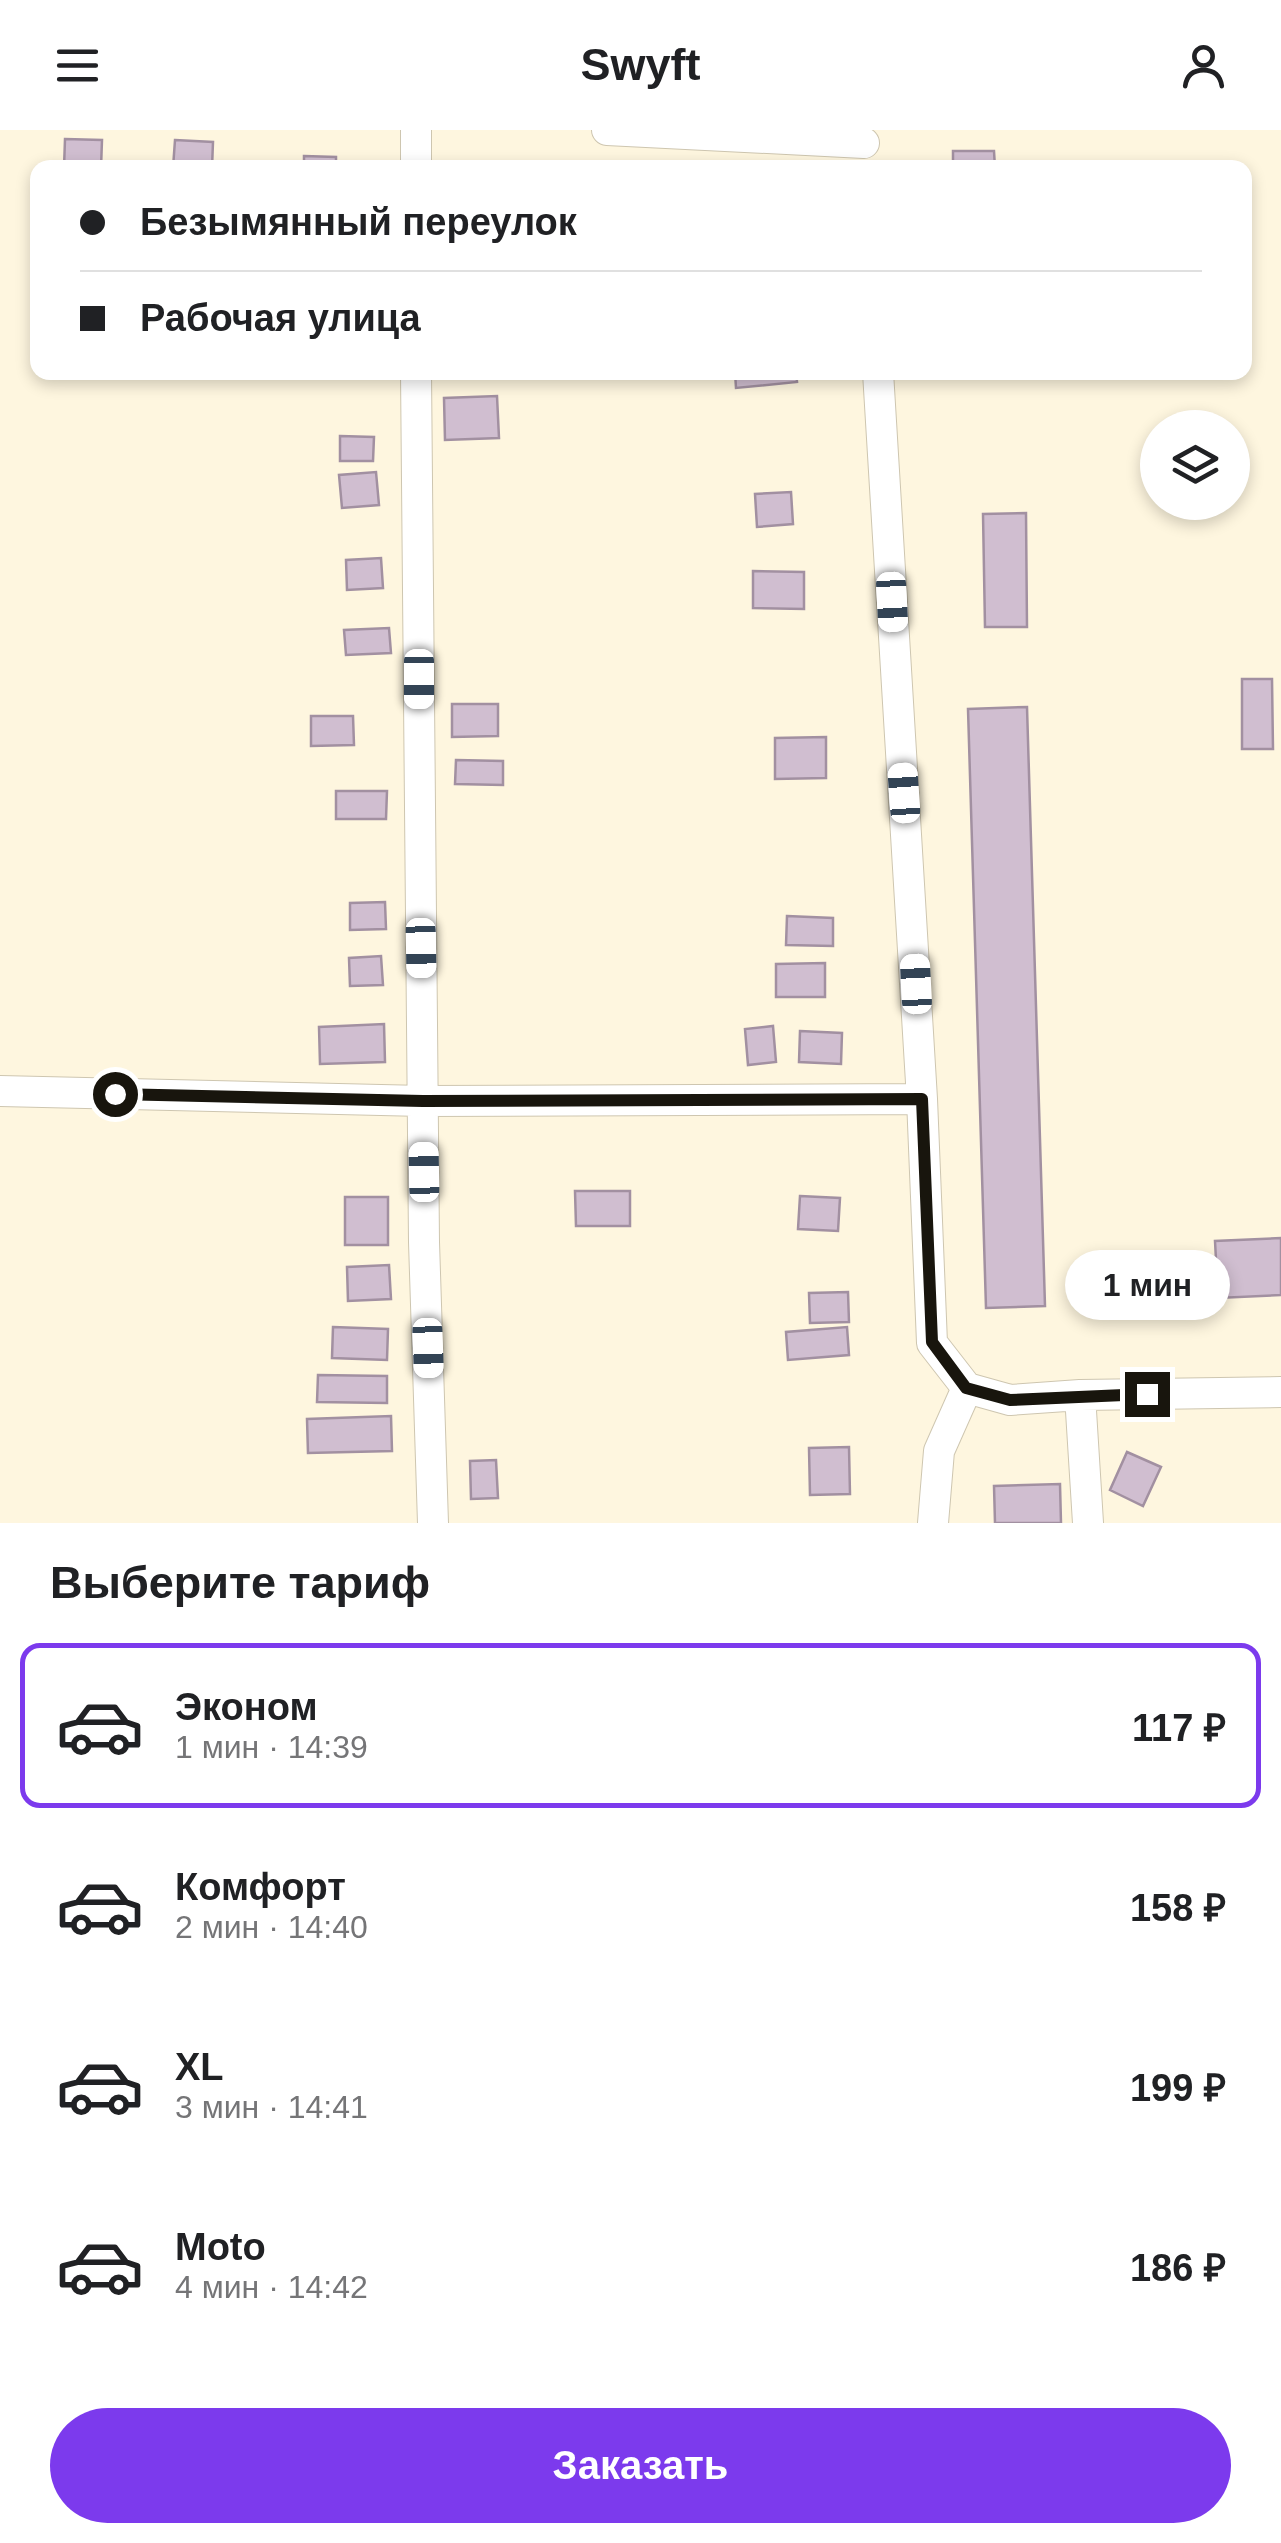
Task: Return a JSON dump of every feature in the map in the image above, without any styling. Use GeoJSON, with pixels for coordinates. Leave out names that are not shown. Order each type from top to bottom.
{"type":"FeatureCollection","features":[{"type":"Feature","properties":{"kind":"street"},"geometry":{"type":"LineString","coordinates":[[416,130],[416,160]]}},
{"type":"Feature","properties":{"kind":"street"},"geometry":{"type":"LineString","coordinates":[[607,130],[865,147]]}},
{"type":"Feature","properties":{"kind":"street"},"geometry":{"type":"LineString","coordinates":[[416,380],[423,1101],[433,1523]]}},
{"type":"Feature","properties":{"kind":"street"},"geometry":{"type":"LineString","coordinates":[[878,380],[922,1099],[932,1342],[966,1388],[1010,1400],[1281,1392]]}},
{"type":"Feature","properties":{"kind":"street"},"geometry":{"type":"LineString","coordinates":[[0,1091],[423,1101],[922,1099]]}},
{"type":"Feature","properties":{"kind":"street"},"geometry":{"type":"LineString","coordinates":[[934,1523],[939,1452],[966,1388]]}},
{"type":"Feature","properties":{"kind":"street"},"geometry":{"type":"LineString","coordinates":[[1080,1395],[1088,1523]]}},
{"type":"Feature","properties":{"kind":"building"},"geometry":{"type":"Polygon","coordinates":[[[65,139],[102,140],[101,160],[64,160],[65,139]]]}},
{"type":"Feature","properties":{"kind":"building"},"geometry":{"type":"Polygon","coordinates":[[[175,140],[213,142],[212,160],[174,160],[175,140]]]}},
{"type":"Feature","properties":{"kind":"building"},"geometry":{"type":"Polygon","coordinates":[[[953,151],[994,151],[995,160],[953,160],[953,151]]]}},
{"type":"Feature","properties":{"kind":"building"},"geometry":{"type":"Polygon","coordinates":[[[304,156],[336,157],[336,160],[304,160],[304,156]]]}},
{"type":"Feature","properties":{"kind":"building"},"geometry":{"type":"Polygon","coordinates":[[[736,380],[797,380],[797,382],[736,388],[736,380]]]}},
{"type":"Feature","properties":{"kind":"building"},"geometry":{"type":"Polygon","coordinates":[[[497,396],[499,438],[445,440],[444,398],[497,396]]]}},
{"type":"Feature","properties":{"kind":"building"},"geometry":{"type":"Polygon","coordinates":[[[340,436],[374,437],[373,461],[340,461],[340,436]]]}},
{"type":"Feature","properties":{"kind":"building"},"geometry":{"type":"Polygon","coordinates":[[[376,472],[379,505],[342,508],[339,475],[376,472]]]}},
{"type":"Feature","properties":{"kind":"building"},"geometry":{"type":"Polygon","coordinates":[[[791,492],[793,524],[757,527],[755,494],[791,492]]]}},
{"type":"Feature","properties":{"kind":"building"},"geometry":{"type":"Polygon","coordinates":[[[1026,513],[1027,627],[985,627],[983,514],[1026,513]]]}},
{"type":"Feature","properties":{"kind":"building"},"geometry":{"type":"Polygon","coordinates":[[[381,558],[383,588],[347,590],[346,560],[381,558]]]}},
{"type":"Feature","properties":{"kind":"building"},"geometry":{"type":"Polygon","coordinates":[[[753,571],[804,572],[804,609],[753,608],[753,571]]]}},
{"type":"Feature","properties":{"kind":"building"},"geometry":{"type":"Polygon","coordinates":[[[389,628],[391,653],[346,655],[344,630],[389,628]]]}},
{"type":"Feature","properties":{"kind":"building"},"geometry":{"type":"Polygon","coordinates":[[[1242,679],[1272,679],[1273,749],[1242,749],[1242,679]]]}},
{"type":"Feature","properties":{"kind":"building"},"geometry":{"type":"Polygon","coordinates":[[[452,704],[498,704],[498,736],[452,737],[452,704]]]}},
{"type":"Feature","properties":{"kind":"building"},"geometry":{"type":"Polygon","coordinates":[[[1027,707],[1045,1306],[986,1308],[968,709],[1027,707]]]}},
{"type":"Feature","properties":{"kind":"building"},"geometry":{"type":"Polygon","coordinates":[[[311,716],[353,716],[354,745],[311,746],[311,716]]]}},
{"type":"Feature","properties":{"kind":"building"},"geometry":{"type":"Polygon","coordinates":[[[826,737],[826,778],[775,779],[775,738],[826,737]]]}},
{"type":"Feature","properties":{"kind":"building"},"geometry":{"type":"Polygon","coordinates":[[[456,760],[503,761],[503,785],[455,784],[456,760]]]}},
{"type":"Feature","properties":{"kind":"building"},"geometry":{"type":"Polygon","coordinates":[[[336,791],[387,791],[386,819],[336,819],[336,791]]]}},
{"type":"Feature","properties":{"kind":"building"},"geometry":{"type":"Polygon","coordinates":[[[385,902],[386,929],[350,930],[350,903],[385,902]]]}},
{"type":"Feature","properties":{"kind":"building"},"geometry":{"type":"Polygon","coordinates":[[[787,916],[833,918],[833,946],[786,945],[787,916]]]}},
{"type":"Feature","properties":{"kind":"building"},"geometry":{"type":"Polygon","coordinates":[[[381,956],[383,985],[350,986],[349,958],[381,956]]]}},
{"type":"Feature","properties":{"kind":"building"},"geometry":{"type":"Polygon","coordinates":[[[825,963],[825,997],[776,997],[776,964],[825,963]]]}},
{"type":"Feature","properties":{"kind":"building"},"geometry":{"type":"Polygon","coordinates":[[[384,1024],[385,1062],[320,1064],[319,1027],[384,1024]]]}},
{"type":"Feature","properties":{"kind":"building"},"geometry":{"type":"Polygon","coordinates":[[[773,1026],[776,1062],[748,1065],[745,1029],[773,1026]]]}},
{"type":"Feature","properties":{"kind":"building"},"geometry":{"type":"Polygon","coordinates":[[[800,1031],[842,1033],[841,1064],[799,1062],[800,1031]]]}},
{"type":"Feature","properties":{"kind":"building"},"geometry":{"type":"Polygon","coordinates":[[[575,1191],[630,1191],[630,1226],[576,1226],[575,1191]]]}},
{"type":"Feature","properties":{"kind":"building"},"geometry":{"type":"Polygon","coordinates":[[[800,1196],[840,1198],[838,1231],[798,1229],[800,1196]]]}},
{"type":"Feature","properties":{"kind":"building"},"geometry":{"type":"Polygon","coordinates":[[[345,1197],[388,1197],[388,1245],[345,1245],[345,1197]]]}},
{"type":"Feature","properties":{"kind":"building"},"geometry":{"type":"Polygon","coordinates":[[[1281,1238],[1281,1295],[1218,1298],[1215,1241],[1281,1238]]]}},
{"type":"Feature","properties":{"kind":"building"},"geometry":{"type":"Polygon","coordinates":[[[389,1265],[391,1299],[348,1301],[347,1267],[389,1265]]]}},
{"type":"Feature","properties":{"kind":"building"},"geometry":{"type":"Polygon","coordinates":[[[848,1292],[849,1322],[810,1323],[809,1293],[848,1292]]]}},
{"type":"Feature","properties":{"kind":"building"},"geometry":{"type":"Polygon","coordinates":[[[333,1327],[388,1329],[387,1360],[332,1358],[333,1327]]]}},
{"type":"Feature","properties":{"kind":"building"},"geometry":{"type":"Polygon","coordinates":[[[847,1327],[849,1355],[788,1360],[786,1332],[847,1327]]]}},
{"type":"Feature","properties":{"kind":"building"},"geometry":{"type":"Polygon","coordinates":[[[318,1375],[387,1376],[387,1403],[317,1402],[318,1375]]]}},
{"type":"Feature","properties":{"kind":"building"},"geometry":{"type":"Polygon","coordinates":[[[391,1416],[392,1451],[308,1453],[307,1419],[391,1416]]]}},
{"type":"Feature","properties":{"kind":"building"},"geometry":{"type":"Polygon","coordinates":[[[849,1447],[850,1494],[810,1495],[809,1448],[849,1447]]]}},
{"type":"Feature","properties":{"kind":"building"},"geometry":{"type":"Polygon","coordinates":[[[1127,1452],[1161,1467],[1143,1506],[1110,1490],[1127,1452]]]}},
{"type":"Feature","properties":{"kind":"building"},"geometry":{"type":"Polygon","coordinates":[[[496,1460],[498,1498],[471,1499],[470,1461],[496,1460]]]}},
{"type":"Feature","properties":{"kind":"building"},"geometry":{"type":"Polygon","coordinates":[[[1060,1484],[1061,1523],[995,1523],[994,1486],[1060,1484]]]}},
{"type":"Feature","properties":{"kind":"route"},"geometry":{"type":"LineString","coordinates":[[115,1094],[423,1101],[922,1099],[932,1342],[966,1388],[1010,1400],[1147,1394]]}}]}
